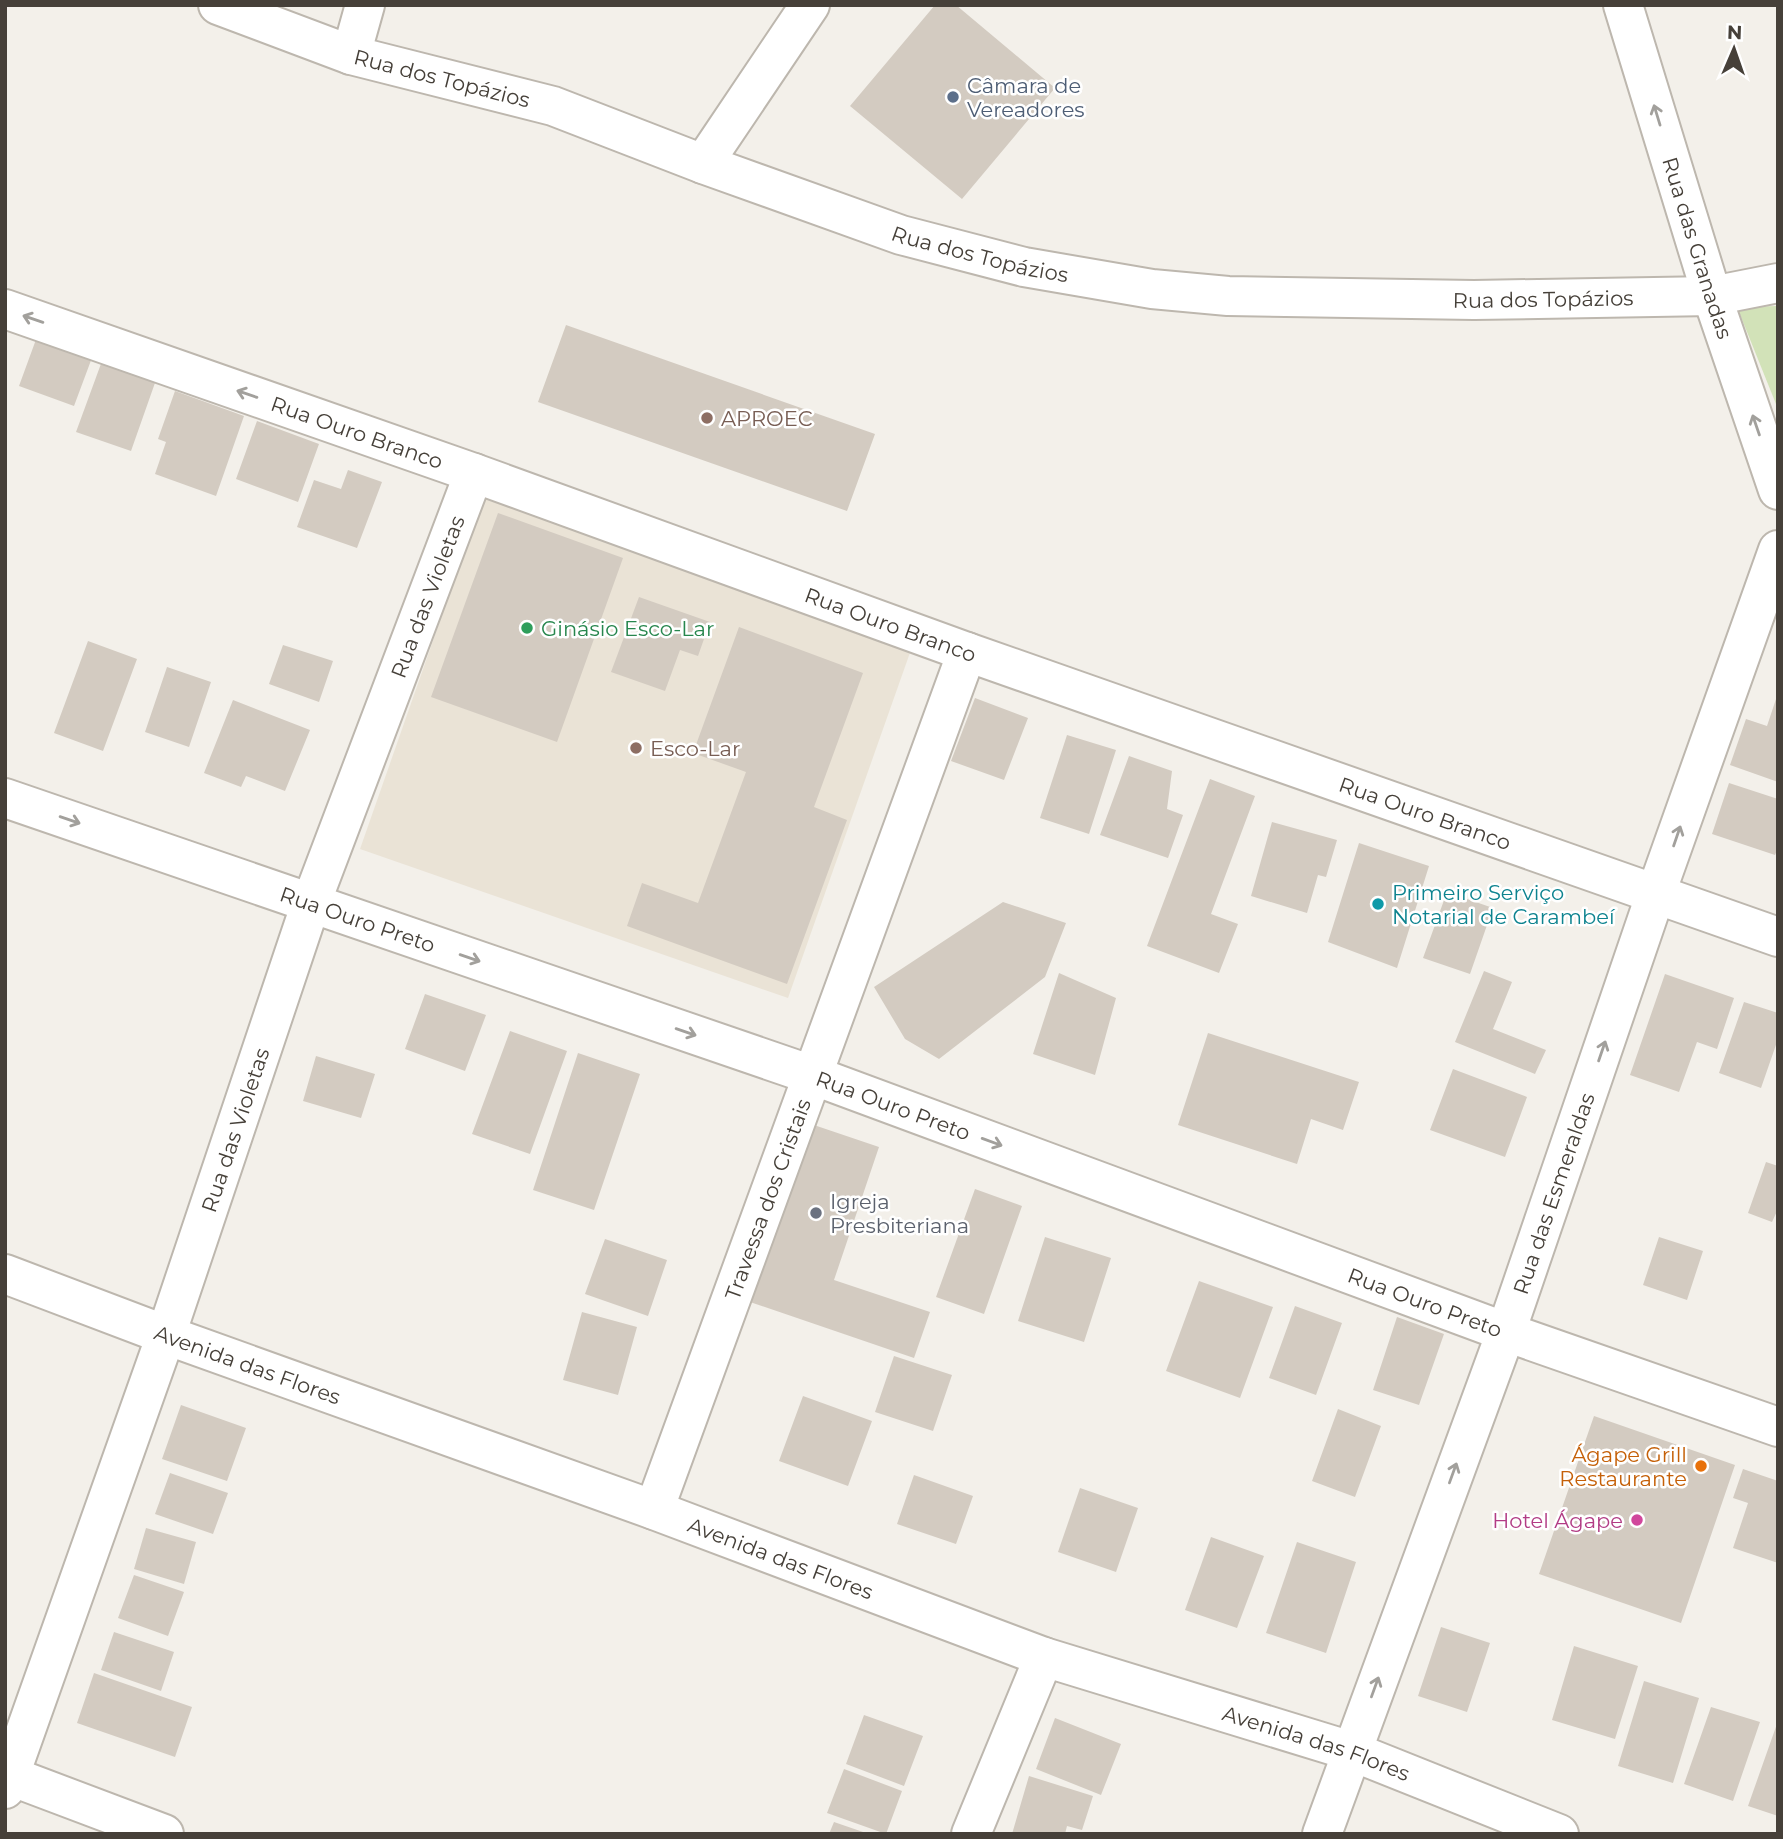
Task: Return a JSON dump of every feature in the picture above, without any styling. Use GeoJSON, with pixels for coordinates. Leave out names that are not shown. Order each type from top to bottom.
{"type":"FeatureCollection","features":[{"type":"Feature","properties":{"kind":"street","name":"Rua dos Topázios"},"geometry":{"type":"LineString","coordinates":[[218,5],[351,55],[553,106],[703,164],[901,235],[1024,267],[1152,289],[1228,296],[1475,300],[1712,296],[1778,283]]}},
{"type":"Feature","properties":{"kind":"street"},"geometry":{"type":"LineString","coordinates":[[351,55],[365,5]]}},
{"type":"Feature","properties":{"kind":"street"},"geometry":{"type":"LineString","coordinates":[[703,164],[810,5]]}},
{"type":"Feature","properties":{"kind":"street","name":"Rua das Granadas"},"geometry":{"type":"LineString","coordinates":[[1623,5],[1712,296],[1778,490]]}},
{"type":"Feature","properties":{"kind":"street","name":"Rua Ouro Branco"},"geometry":{"type":"LineString","coordinates":[[5,309],[474,473],[967,652],[1778,937]]}},
{"type":"Feature","properties":{"kind":"street","name":"Rua das Violetas"},"geometry":{"type":"LineString","coordinates":[[7,1780],[166,1335],[311,903],[474,473]]}},
{"type":"Feature","properties":{"kind":"street","name":"Rua das Esmeraldas"},"geometry":{"type":"LineString","coordinates":[[1322,1834],[1506,1332],[1656,893],[1778,550]]}},
{"type":"Feature","properties":{"kind":"street","name":"Travessa dos Cristais"},"geometry":{"type":"LineString","coordinates":[[654,1510],[967,652]]}},
{"type":"Feature","properties":{"kind":"street","name":"Rua Ouro Preto"},"geometry":{"type":"LineString","coordinates":[[5,798],[811,1075],[1506,1332],[1778,1427]]}},
{"type":"Feature","properties":{"kind":"street","name":"Avenida das Flores"},"geometry":{"type":"LineString","coordinates":[[5,1274],[166,1335],[654,1510],[1044,1657],[1351,1751],[1559,1834]]}},
{"type":"Feature","properties":{"kind":"street"},"geometry":{"type":"LineString","coordinates":[[971,1834],[1044,1657]]}},
{"type":"Feature","properties":{"kind":"street"},"geometry":{"type":"LineString","coordinates":[[7,1780],[164,1834]]}},
{"type":"Feature","properties":{"kind":"shaded area","name":"Esco-Lar"},"geometry":{"type":"Polygon","coordinates":[[[483,498],[912,647],[788,998],[360,849],[483,498]]]}},
{"type":"Feature","properties":{"kind":"green space"},"geometry":{"type":"Polygon","coordinates":[[[1778,306],[1778,409],[1737,307],[1778,306]]]}},
{"type":"Feature","properties":{"kind":"building","name":"Câmara de Vereadores"},"geometry":{"type":"Polygon","coordinates":[[[935,5],[956,5],[1055,88],[962,199],[850,106],[935,5]]]}},
{"type":"Feature","properties":{"kind":"building","name":"APROEC"},"geometry":{"type":"Polygon","coordinates":[[[566,325],[875,434],[847,511],[538,402],[566,325]]]}},
{"type":"Feature","properties":{"kind":"building"},"geometry":{"type":"Polygon","coordinates":[[[38,334],[93,355],[74,406],[19,386],[38,334]]]}},
{"type":"Feature","properties":{"kind":"building"},"geometry":{"type":"Polygon","coordinates":[[[102,361],[156,380],[131,451],[76,432],[102,361]]]}},
{"type":"Feature","properties":{"kind":"building"},"geometry":{"type":"Polygon","coordinates":[[[175,391],[244,416],[216,496],[155,474],[166,442],[158,439],[175,391]]]}},
{"type":"Feature","properties":{"kind":"building"},"geometry":{"type":"Polygon","coordinates":[[[257,421],[319,444],[298,502],[236,479],[257,421]]]}},
{"type":"Feature","properties":{"kind":"building"},"geometry":{"type":"Polygon","coordinates":[[[348,470],[382,482],[357,548],[297,527],[314,480],[341,489],[348,470]]]}},
{"type":"Feature","properties":{"kind":"building","name":"Ginásio Esco-Lar"},"geometry":{"type":"Polygon","coordinates":[[[498,513],[623,558],[557,742],[431,697],[498,513]]]}},
{"type":"Feature","properties":{"kind":"building"},"geometry":{"type":"Polygon","coordinates":[[[639,597],[710,622],[698,656],[680,650],[665,691],[611,672],[639,597]]]}},
{"type":"Feature","properties":{"kind":"building"},"geometry":{"type":"Polygon","coordinates":[[[739,627],[863,673],[814,807],[847,820],[787,984],[627,926],[642,883],[698,903],[746,772],[693,753],[739,627]]]}},
{"type":"Feature","properties":{"kind":"building"},"geometry":{"type":"Polygon","coordinates":[[[88,641],[137,659],[103,751],[54,733],[88,641]]]}},
{"type":"Feature","properties":{"kind":"building"},"geometry":{"type":"Polygon","coordinates":[[[283,645],[333,661],[319,702],[269,684],[283,645]]]}},
{"type":"Feature","properties":{"kind":"building"},"geometry":{"type":"Polygon","coordinates":[[[167,667],[211,682],[189,747],[145,732],[167,667]]]}},
{"type":"Feature","properties":{"kind":"building"},"geometry":{"type":"Polygon","coordinates":[[[1777,696],[1778,782],[1730,765],[1746,719],[1767,726],[1777,696]]]}},
{"type":"Feature","properties":{"kind":"building"},"geometry":{"type":"Polygon","coordinates":[[[975,698],[1028,718],[1004,780],[951,761],[975,698]]]}},
{"type":"Feature","properties":{"kind":"building"},"geometry":{"type":"Polygon","coordinates":[[[233,700],[310,730],[285,791],[246,776],[241,787],[204,773],[233,700]]]}},
{"type":"Feature","properties":{"kind":"building"},"geometry":{"type":"Polygon","coordinates":[[[1067,735],[1116,750],[1089,834],[1040,818],[1067,735]]]}},
{"type":"Feature","properties":{"kind":"building"},"geometry":{"type":"Polygon","coordinates":[[[1129,756],[1172,771],[1167,809],[1183,815],[1168,858],[1100,835],[1129,756]]]}},
{"type":"Feature","properties":{"kind":"building"},"geometry":{"type":"Polygon","coordinates":[[[1210,779],[1255,796],[1211,914],[1238,924],[1219,973],[1147,946],[1210,779]]]}},
{"type":"Feature","properties":{"kind":"building"},"geometry":{"type":"Polygon","coordinates":[[[1729,783],[1778,799],[1778,848],[1775,855],[1712,834],[1729,783]]]}},
{"type":"Feature","properties":{"kind":"building"},"geometry":{"type":"Polygon","coordinates":[[[1272,822],[1337,840],[1326,877],[1318,875],[1307,913],[1251,896],[1272,822]]]}},
{"type":"Feature","properties":{"kind":"building","name":"Primeiro Serviço Notarial de Carambeí"},"geometry":{"type":"Polygon","coordinates":[[[1359,843],[1429,866],[1397,968],[1328,942],[1359,843]]]}},
{"type":"Feature","properties":{"kind":"building"},"geometry":{"type":"Polygon","coordinates":[[[1447,892],[1493,908],[1470,974],[1423,958],[1447,892]]]}},
{"type":"Feature","properties":{"kind":"building"},"geometry":{"type":"Polygon","coordinates":[[[1003,902],[1066,923],[1045,977],[939,1059],[905,1039],[874,987],[1003,902]]]}},
{"type":"Feature","properties":{"kind":"building"},"geometry":{"type":"Polygon","coordinates":[[[1484,971],[1512,982],[1493,1029],[1546,1050],[1535,1074],[1455,1042],[1484,971]]]}},
{"type":"Feature","properties":{"kind":"building"},"geometry":{"type":"Polygon","coordinates":[[[1059,973],[1116,998],[1095,1075],[1033,1054],[1059,973]]]}},
{"type":"Feature","properties":{"kind":"building"},"geometry":{"type":"Polygon","coordinates":[[[1665,974],[1734,998],[1717,1049],[1697,1042],[1679,1092],[1630,1075],[1665,974]]]}},
{"type":"Feature","properties":{"kind":"building"},"geometry":{"type":"Polygon","coordinates":[[[425,994],[486,1015],[465,1071],[405,1049],[425,994]]]}},
{"type":"Feature","properties":{"kind":"building"},"geometry":{"type":"Polygon","coordinates":[[[1744,1002],[1778,1013],[1778,1039],[1761,1088],[1719,1073],[1744,1002]]]}},
{"type":"Feature","properties":{"kind":"building"},"geometry":{"type":"Polygon","coordinates":[[[510,1031],[567,1051],[530,1154],[472,1134],[510,1031]]]}},
{"type":"Feature","properties":{"kind":"building"},"geometry":{"type":"Polygon","coordinates":[[[1208,1033],[1359,1082],[1343,1130],[1311,1119],[1297,1164],[1178,1125],[1208,1033]]]}},
{"type":"Feature","properties":{"kind":"building"},"geometry":{"type":"Polygon","coordinates":[[[578,1053],[640,1074],[594,1210],[533,1190],[578,1053]]]}},
{"type":"Feature","properties":{"kind":"building"},"geometry":{"type":"Polygon","coordinates":[[[316,1056],[375,1074],[361,1118],[303,1101],[316,1056]]]}},
{"type":"Feature","properties":{"kind":"building"},"geometry":{"type":"Polygon","coordinates":[[[1453,1069],[1527,1097],[1505,1157],[1430,1130],[1453,1069]]]}},
{"type":"Feature","properties":{"kind":"building","name":"Igreja Presbiteriana"},"geometry":{"type":"Polygon","coordinates":[[[808,1123],[879,1147],[834,1280],[930,1312],[914,1358],[747,1301],[808,1123]]]}},
{"type":"Feature","properties":{"kind":"building"},"geometry":{"type":"Polygon","coordinates":[[[1766,1162],[1778,1166],[1778,1209],[1772,1222],[1748,1213],[1766,1162]]]}},
{"type":"Feature","properties":{"kind":"building"},"geometry":{"type":"Polygon","coordinates":[[[975,1189],[1022,1206],[984,1314],[936,1297],[975,1189]]]}},
{"type":"Feature","properties":{"kind":"building"},"geometry":{"type":"Polygon","coordinates":[[[1045,1237],[1111,1258],[1084,1342],[1018,1321],[1045,1237]]]}},
{"type":"Feature","properties":{"kind":"building"},"geometry":{"type":"Polygon","coordinates":[[[1659,1237],[1703,1251],[1687,1300],[1643,1285],[1659,1237]]]}},
{"type":"Feature","properties":{"kind":"building"},"geometry":{"type":"Polygon","coordinates":[[[605,1239],[667,1260],[648,1316],[585,1294],[605,1239]]]}},
{"type":"Feature","properties":{"kind":"building"},"geometry":{"type":"Polygon","coordinates":[[[1199,1281],[1273,1307],[1240,1398],[1166,1371],[1199,1281]]]}},
{"type":"Feature","properties":{"kind":"building"},"geometry":{"type":"Polygon","coordinates":[[[1295,1306],[1342,1323],[1316,1395],[1269,1378],[1295,1306]]]}},
{"type":"Feature","properties":{"kind":"building"},"geometry":{"type":"Polygon","coordinates":[[[582,1312],[637,1327],[618,1395],[563,1380],[582,1312]]]}},
{"type":"Feature","properties":{"kind":"building"},"geometry":{"type":"Polygon","coordinates":[[[1397,1317],[1444,1334],[1419,1405],[1373,1390],[1397,1317]]]}},
{"type":"Feature","properties":{"kind":"building"},"geometry":{"type":"Polygon","coordinates":[[[894,1356],[952,1375],[933,1431],[875,1412],[894,1356]]]}},
{"type":"Feature","properties":{"kind":"building"},"geometry":{"type":"Polygon","coordinates":[[[803,1396],[872,1421],[848,1486],[779,1461],[803,1396]]]}},
{"type":"Feature","properties":{"kind":"building"},"geometry":{"type":"Polygon","coordinates":[[[181,1405],[246,1428],[227,1481],[162,1459],[181,1405]]]}},
{"type":"Feature","properties":{"kind":"building"},"geometry":{"type":"Polygon","coordinates":[[[1338,1409],[1381,1426],[1355,1497],[1312,1481],[1338,1409]]]}},
{"type":"Feature","properties":{"kind":"building","name":"Hotel Ágape"},"geometry":{"type":"Polygon","coordinates":[[[1594,1416],[1735,1465],[1681,1623],[1539,1574],[1594,1416]]]}},
{"type":"Feature","properties":{"kind":"building"},"geometry":{"type":"Polygon","coordinates":[[[1743,1469],[1778,1481],[1778,1563],[1733,1548],[1748,1503],[1733,1498],[1743,1469]]]}},
{"type":"Feature","properties":{"kind":"building"},"geometry":{"type":"Polygon","coordinates":[[[170,1473],[228,1493],[213,1534],[155,1514],[170,1473]]]}},
{"type":"Feature","properties":{"kind":"building"},"geometry":{"type":"Polygon","coordinates":[[[914,1475],[973,1496],[956,1544],[897,1524],[914,1475]]]}},
{"type":"Feature","properties":{"kind":"building"},"geometry":{"type":"Polygon","coordinates":[[[1080,1488],[1138,1508],[1116,1572],[1058,1552],[1080,1488]]]}},
{"type":"Feature","properties":{"kind":"building"},"geometry":{"type":"Polygon","coordinates":[[[146,1528],[196,1542],[184,1584],[134,1569],[146,1528]]]}},
{"type":"Feature","properties":{"kind":"building"},"geometry":{"type":"Polygon","coordinates":[[[1211,1537],[1264,1556],[1237,1628],[1185,1610],[1211,1537]]]}},
{"type":"Feature","properties":{"kind":"building"},"geometry":{"type":"Polygon","coordinates":[[[1297,1542],[1356,1562],[1326,1653],[1266,1633],[1297,1542]]]}},
{"type":"Feature","properties":{"kind":"building"},"geometry":{"type":"Polygon","coordinates":[[[134,1575],[184,1592],[168,1636],[118,1618],[134,1575]]]}},
{"type":"Feature","properties":{"kind":"building"},"geometry":{"type":"Polygon","coordinates":[[[1441,1627],[1490,1643],[1467,1712],[1418,1696],[1441,1627]]]}},
{"type":"Feature","properties":{"kind":"building"},"geometry":{"type":"Polygon","coordinates":[[[114,1632],[174,1652],[161,1691],[101,1670],[114,1632]]]}},
{"type":"Feature","properties":{"kind":"building"},"geometry":{"type":"Polygon","coordinates":[[[1574,1646],[1638,1666],[1615,1739],[1552,1720],[1574,1646]]]}},
{"type":"Feature","properties":{"kind":"building"},"geometry":{"type":"Polygon","coordinates":[[[94,1673],[192,1707],[175,1757],[77,1723],[94,1673]]]}},
{"type":"Feature","properties":{"kind":"building"},"geometry":{"type":"Polygon","coordinates":[[[1644,1681],[1699,1698],[1673,1783],[1618,1766],[1644,1681]]]}},
{"type":"Feature","properties":{"kind":"building"},"geometry":{"type":"Polygon","coordinates":[[[1711,1707],[1760,1722],[1733,1801],[1684,1784],[1711,1707]]]}},
{"type":"Feature","properties":{"kind":"building"},"geometry":{"type":"Polygon","coordinates":[[[864,1715],[923,1736],[904,1786],[846,1764],[864,1715]]]}},
{"type":"Feature","properties":{"kind":"building"},"geometry":{"type":"Polygon","coordinates":[[[1055,1718],[1121,1744],[1101,1795],[1036,1769],[1055,1718]]]}},
{"type":"Feature","properties":{"kind":"building"},"geometry":{"type":"Polygon","coordinates":[[[1778,1721],[1778,1816],[1748,1806],[1778,1721]]]}},
{"type":"Feature","properties":{"kind":"building"},"geometry":{"type":"Polygon","coordinates":[[[844,1769],[902,1791],[886,1834],[827,1813],[844,1769]]]}},
{"type":"Feature","properties":{"kind":"building"},"geometry":{"type":"Polygon","coordinates":[[[1029,1776],[1093,1796],[1082,1830],[1067,1826],[1065,1834],[1012,1834],[1029,1776]]]}},
{"type":"Feature","properties":{"kind":"building"},"geometry":{"type":"Polygon","coordinates":[[[834,1822],[866,1833],[866,1834],[829,1834],[834,1822]]]}},
{"type":"Feature","properties":{"kind":"place","name":"Câmara de Vereadores"},"geometry":{"type":"Point","coordinates":[953,97]}},
{"type":"Feature","properties":{"kind":"place","name":"APROEC"},"geometry":{"type":"Point","coordinates":[707,418]}},
{"type":"Feature","properties":{"kind":"place","name":"Ginásio Esco-Lar"},"geometry":{"type":"Point","coordinates":[527,628]}},
{"type":"Feature","properties":{"kind":"place","name":"Esco-Lar"},"geometry":{"type":"Point","coordinates":[636,748]}},
{"type":"Feature","properties":{"kind":"place","name":"Primeiro Serviço Notarial de Carambeí"},"geometry":{"type":"Point","coordinates":[1378,904]}},
{"type":"Feature","properties":{"kind":"place","name":"Igreja Presbiteriana"},"geometry":{"type":"Point","coordinates":[816,1213]}},
{"type":"Feature","properties":{"kind":"place","name":"Ágape Grill Restaurante"},"geometry":{"type":"Point","coordinates":[1701,1466]}},
{"type":"Feature","properties":{"kind":"place","name":"Hotel Ágape"},"geometry":{"type":"Point","coordinates":[1637,1520]}}]}
